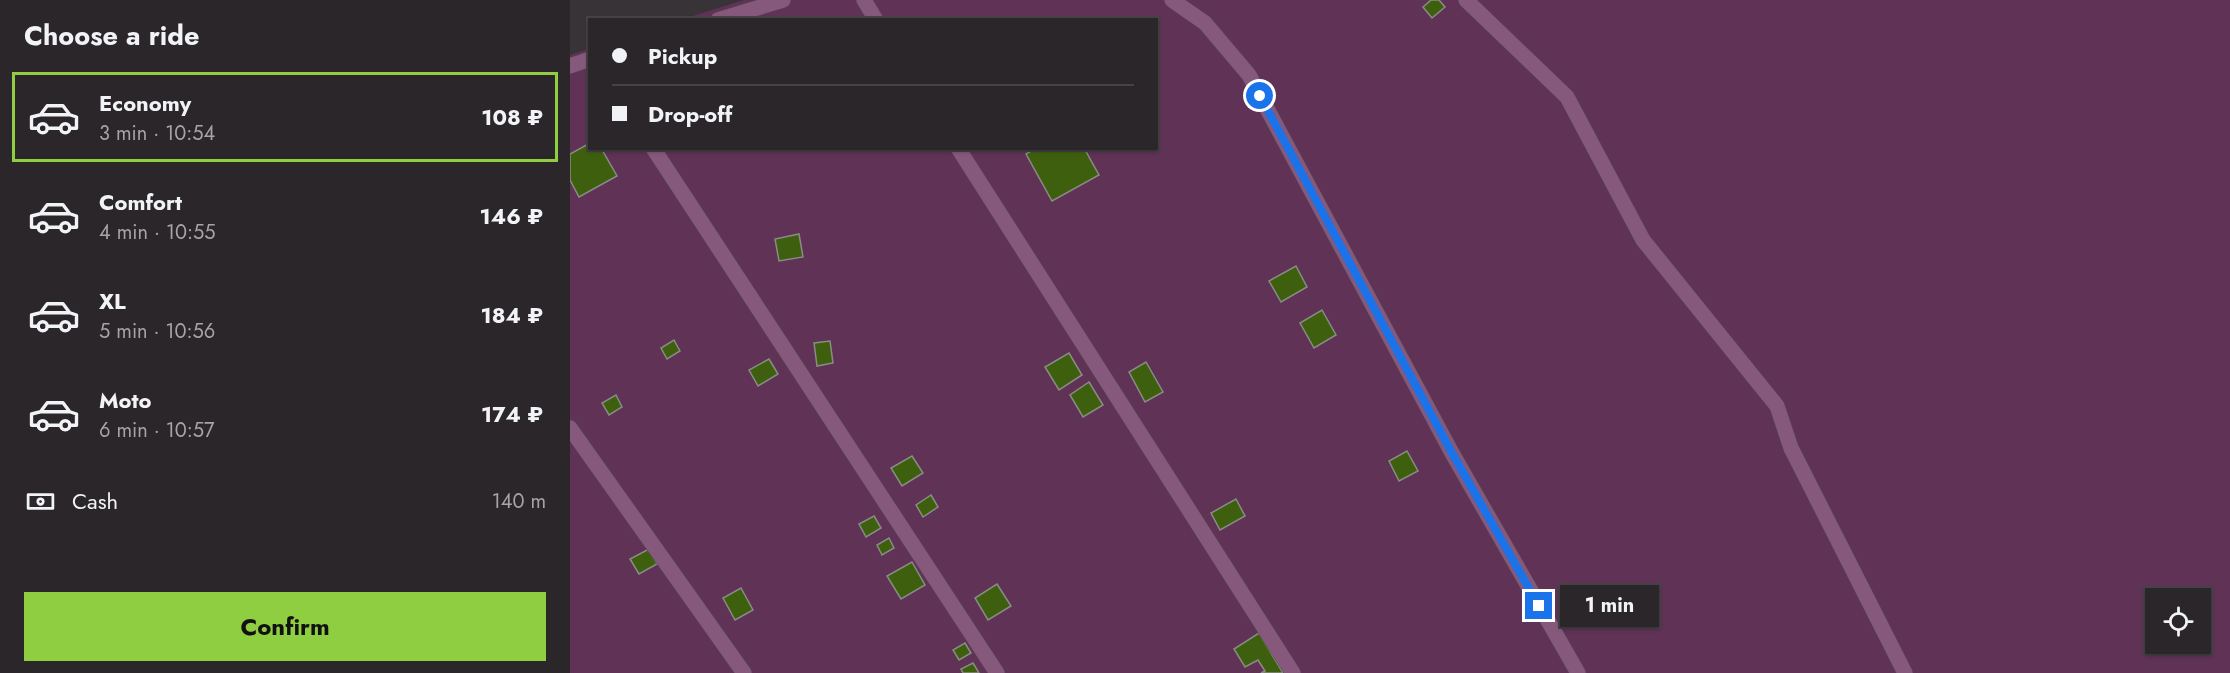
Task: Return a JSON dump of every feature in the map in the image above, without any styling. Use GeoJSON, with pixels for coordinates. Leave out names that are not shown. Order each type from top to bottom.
{"type":"FeatureCollection","features":[{"type":"Feature","properties":{"kind":"lane"},"geometry":{"type":"LineString","coordinates":[[724,18],[783,0]]}},
{"type":"Feature","properties":{"kind":"lane"},"geometry":{"type":"LineString","coordinates":[[864,0],[875,18]]}},
{"type":"Feature","properties":{"kind":"lane"},"geometry":{"type":"LineString","coordinates":[[1172,0],[1204,23],[1249,75],[1452,453],[1578,673]]}},
{"type":"Feature","properties":{"kind":"lane"},"geometry":{"type":"LineString","coordinates":[[1466,0],[1567,97],[1643,240],[1777,406],[1791,448],[1905,673]]}},
{"type":"Feature","properties":{"kind":"lane"},"geometry":{"type":"LineString","coordinates":[[570,66],[588,60]]}},
{"type":"Feature","properties":{"kind":"lane"},"geometry":{"type":"LineString","coordinates":[[654,150],[997,673]]}},
{"type":"Feature","properties":{"kind":"lane"},"geometry":{"type":"LineString","coordinates":[[959,150],[1293,673]]}},
{"type":"Feature","properties":{"kind":"lane"},"geometry":{"type":"LineString","coordinates":[[570,428],[744,673]]}},
{"type":"Feature","properties":{"kind":"shaded area"},"geometry":{"type":"Polygon","coordinates":[[[744,0],[2230,0],[2230,673],[570,673],[570,55],[588,49],[588,150],[1158,150],[1158,18],[686,18],[744,0]]]}},
{"type":"Feature","properties":{"kind":"building"},"geometry":{"type":"Polygon","coordinates":[[[1431,0],[1439,0],[1445,7],[1432,18],[1423,7],[1431,0]]]}},
{"type":"Feature","properties":{"kind":"building"},"geometry":{"type":"Polygon","coordinates":[[[588,144],[588,150],[602,150],[617,176],[579,197],[570,180],[570,154],[588,144]]]}},
{"type":"Feature","properties":{"kind":"building"},"geometry":{"type":"Polygon","coordinates":[[[1033,150],[1085,150],[1099,175],[1052,201],[1026,154],[1033,150]]]}},
{"type":"Feature","properties":{"kind":"building"},"geometry":{"type":"Polygon","coordinates":[[[799,234],[803,257],[779,261],[775,239],[799,234]]]}},
{"type":"Feature","properties":{"kind":"building"},"geometry":{"type":"Polygon","coordinates":[[[1296,266],[1307,287],[1281,302],[1269,281],[1296,266]]]}},
{"type":"Feature","properties":{"kind":"building"},"geometry":{"type":"Polygon","coordinates":[[[1322,310],[1336,335],[1314,348],[1300,323],[1322,310]]]}},
{"type":"Feature","properties":{"kind":"building"},"geometry":{"type":"Polygon","coordinates":[[[674,340],[680,351],[667,359],[661,348],[674,340]]]}},
{"type":"Feature","properties":{"kind":"building"},"geometry":{"type":"Polygon","coordinates":[[[830,341],[833,363],[817,366],[814,343],[830,341]]]}},
{"type":"Feature","properties":{"kind":"building"},"geometry":{"type":"Polygon","coordinates":[[[1069,353],[1082,375],[1059,390],[1045,367],[1069,353]]]}},
{"type":"Feature","properties":{"kind":"building"},"geometry":{"type":"Polygon","coordinates":[[[769,359],[778,374],[758,386],[749,370],[769,359]]]}},
{"type":"Feature","properties":{"kind":"building"},"geometry":{"type":"Polygon","coordinates":[[[1146,362],[1163,392],[1145,402],[1129,372],[1146,362]]]}},
{"type":"Feature","properties":{"kind":"building"},"geometry":{"type":"Polygon","coordinates":[[[1089,382],[1103,405],[1083,417],[1070,395],[1089,382]]]}},
{"type":"Feature","properties":{"kind":"building"},"geometry":{"type":"Polygon","coordinates":[[[616,395],[622,407],[609,415],[602,403],[616,395]]]}},
{"type":"Feature","properties":{"kind":"building"},"geometry":{"type":"Polygon","coordinates":[[[1407,451],[1418,471],[1399,481],[1389,461],[1407,451]]]}},
{"type":"Feature","properties":{"kind":"building"},"geometry":{"type":"Polygon","coordinates":[[[912,456],[923,473],[902,486],[891,468],[912,456]]]}},
{"type":"Feature","properties":{"kind":"building"},"geometry":{"type":"Polygon","coordinates":[[[931,495],[938,507],[923,517],[916,505],[931,495]]]}},
{"type":"Feature","properties":{"kind":"building"},"geometry":{"type":"Polygon","coordinates":[[[1236,499],[1245,516],[1220,530],[1211,513],[1236,499]]]}},
{"type":"Feature","properties":{"kind":"building"},"geometry":{"type":"Polygon","coordinates":[[[874,516],[881,528],[866,537],[859,524],[874,516]]]}},
{"type":"Feature","properties":{"kind":"building"},"geometry":{"type":"Polygon","coordinates":[[[889,538],[894,548],[882,555],[877,545],[889,538]]]}},
{"type":"Feature","properties":{"kind":"building"},"geometry":{"type":"Polygon","coordinates":[[[649,549],[657,564],[639,574],[630,559],[649,549]]]}},
{"type":"Feature","properties":{"kind":"building"},"geometry":{"type":"Polygon","coordinates":[[[912,562],[925,585],[901,599],[887,576],[912,562]]]}},
{"type":"Feature","properties":{"kind":"building"},"geometry":{"type":"Polygon","coordinates":[[[997,584],[1011,606],[988,620],[975,598],[997,584]]]}},
{"type":"Feature","properties":{"kind":"building"},"geometry":{"type":"Polygon","coordinates":[[[741,588],[753,610],[735,620],[723,598],[741,588]]]}},
{"type":"Feature","properties":{"kind":"building"},"geometry":{"type":"Polygon","coordinates":[[[1259,633],[1283,673],[1261,673],[1265,671],[1258,660],[1245,667],[1234,649],[1259,633]]]}},
{"type":"Feature","properties":{"kind":"building"},"geometry":{"type":"Polygon","coordinates":[[[965,643],[971,653],[959,660],[953,650],[965,643]]]}},
{"type":"Feature","properties":{"kind":"building"},"geometry":{"type":"Polygon","coordinates":[[[973,663],[979,673],[963,673],[961,669],[973,663]]]}},
{"type":"Feature","properties":{"kind":"route"},"geometry":{"type":"LineString","coordinates":[[1260,96],[1452,453],[1539,606]]}}]}
